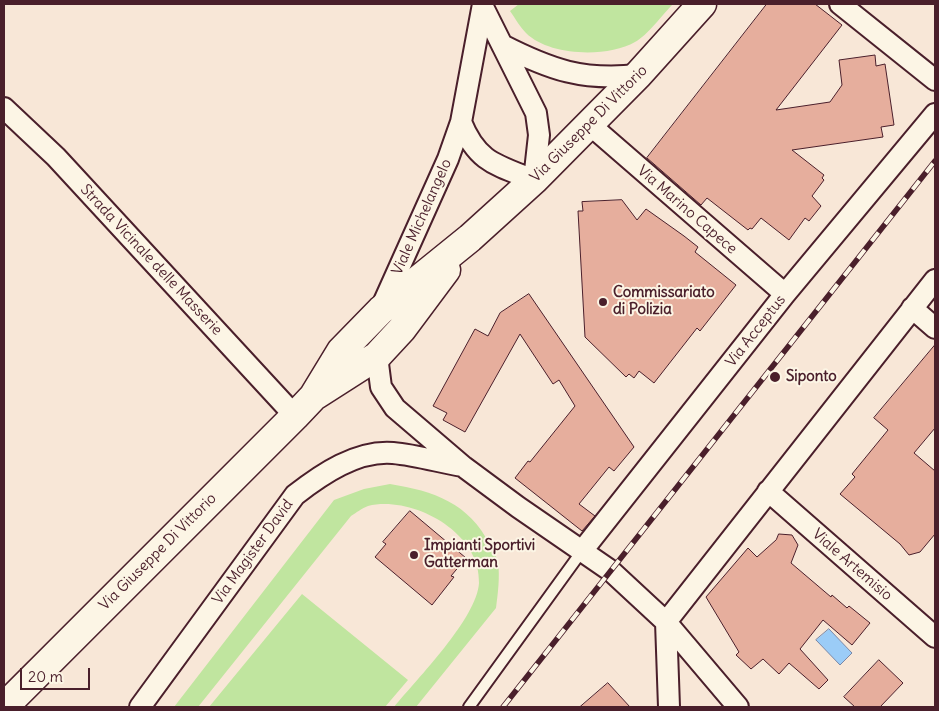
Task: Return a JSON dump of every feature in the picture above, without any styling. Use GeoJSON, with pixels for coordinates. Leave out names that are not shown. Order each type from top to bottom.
{"type":"FeatureCollection","features":[{"type":"Feature","properties":{"kind":"main road","name":"Via Giuseppe Di Vittorio"},"geometry":{"type":"LineString","coordinates":[[304,406],[341,351],[380,310],[470,238],[534,180],[638,75],[702,4]]}},
{"type":"Feature","properties":{"kind":"main road","name":"Via Giuseppe Di Vittorio"},"geometry":{"type":"LineString","coordinates":[[5,706],[304,406],[377,356],[402,329],[470,238]]}},
{"type":"Feature","properties":{"kind":"street"},"geometry":{"type":"LineString","coordinates":[[840,4],[935,80]]}},
{"type":"Feature","properties":{"kind":"street","name":"Viale Michelangelo"},"geometry":{"type":"LineString","coordinates":[[483,5],[536,113],[539,135],[534,180]]}},
{"type":"Feature","properties":{"kind":"street","name":"Viale Michelangelo"},"geometry":{"type":"LineString","coordinates":[[380,310],[448,159],[461,122],[483,5]]}},
{"type":"Feature","properties":{"kind":"street"},"geometry":{"type":"LineString","coordinates":[[502,45],[540,64],[578,75],[607,78],[638,75]]}},
{"type":"Feature","properties":{"kind":"street","name":"Strada Vicinale delle Masserie"},"geometry":{"type":"LineString","coordinates":[[4,108],[56,157],[304,406]]}},
{"type":"Feature","properties":{"kind":"street","name":"Via Acceptus"},"geometry":{"type":"LineString","coordinates":[[582,551],[785,294],[935,114]]}},
{"type":"Feature","properties":{"kind":"street"},"geometry":{"type":"LineString","coordinates":[[461,122],[468,139],[481,156],[534,180]]}},
{"type":"Feature","properties":{"kind":"street","name":"Via Marino Capece"},"geometry":{"type":"LineString","coordinates":[[590,124],[785,294]]}},
{"type":"Feature","properties":{"kind":"street"},"geometry":{"type":"LineString","coordinates":[[670,707],[666,622],[935,280]]}},
{"type":"Feature","properties":{"kind":"street"},"geometry":{"type":"LineString","coordinates":[[912,308],[935,328]]}},
{"type":"Feature","properties":{"kind":"street","name":"Via Magister David"},"geometry":{"type":"LineString","coordinates":[[377,356],[380,387],[395,408],[464,467],[518,508],[611,571],[666,622],[738,707]]}},
{"type":"Feature","properties":{"kind":"street","name":"Via Magister David"},"geometry":{"type":"LineString","coordinates":[[140,707],[295,494],[321,475],[360,457],[392,453],[464,467]]}},
{"type":"Feature","properties":{"kind":"street","name":"Viale Artemisio"},"geometry":{"type":"LineString","coordinates":[[768,491],[935,637]]}},
{"type":"Feature","properties":{"kind":"lane"},"geometry":{"type":"LineString","coordinates":[[469,707],[582,551]]}},
{"type":"Feature","properties":{"kind":"green space"},"geometry":{"type":"Polygon","coordinates":[[[519,4],[673,4],[650,30],[635,42],[609,51],[579,52],[549,46],[536,41],[526,33],[510,11],[519,4]]]}},
{"type":"Feature","properties":{"kind":"green space"},"geometry":{"type":"Polygon","coordinates":[[[390,484],[435,495],[461,509],[481,531],[498,562],[499,579],[496,608],[416,707],[394,707],[444,648],[468,613],[476,597],[479,583],[477,565],[469,548],[456,533],[441,521],[423,512],[404,506],[385,504],[368,506],[351,516],[198,707],[174,707],[334,500],[364,489],[390,484]]]}},
{"type":"Feature","properties":{"kind":"green space"},"geometry":{"type":"Polygon","coordinates":[[[302,594],[408,680],[385,707],[209,707],[302,594]]]}},
{"type":"Feature","properties":{"kind":"water"},"geometry":{"type":"Polygon","coordinates":[[[829,629],[852,653],[840,665],[816,640],[829,629]]]}},
{"type":"Feature","properties":{"kind":"building"},"geometry":{"type":"Polygon","coordinates":[[[767,4],[815,4],[842,25],[776,110],[830,102],[842,85],[839,60],[875,55],[876,66],[885,64],[894,125],[881,127],[883,137],[792,150],[824,175],[822,178],[824,180],[812,196],[821,206],[809,221],[805,218],[789,240],[761,218],[752,229],[748,230],[707,198],[701,205],[647,158],[767,4]]]}},
{"type":"Feature","properties":{"kind":"building"},"geometry":{"type":"Polygon","coordinates":[[[622,200],[637,220],[646,209],[684,236],[698,247],[695,252],[736,285],[700,331],[697,328],[654,383],[639,371],[634,378],[629,374],[626,377],[585,337],[578,211],[583,211],[582,202],[622,200]]]}},
{"type":"Feature","properties":{"kind":"building"},"geometry":{"type":"Polygon","coordinates":[[[529,294],[634,447],[614,471],[609,467],[579,504],[595,516],[582,531],[515,478],[575,406],[559,380],[553,384],[520,334],[465,432],[443,420],[447,413],[433,406],[475,329],[488,336],[500,313],[529,294]]]}},
{"type":"Feature","properties":{"kind":"building"},"geometry":{"type":"Polygon","coordinates":[[[935,345],[935,428],[914,453],[935,471],[935,534],[920,552],[909,555],[900,544],[840,494],[855,477],[852,474],[888,430],[874,418],[935,345]]]}},
{"type":"Feature","properties":{"kind":"building"},"geometry":{"type":"Polygon","coordinates":[[[410,511],[466,558],[451,576],[454,577],[432,605],[375,557],[386,544],[383,542],[410,511]]]}},
{"type":"Feature","properties":{"kind":"building"},"geometry":{"type":"Polygon","coordinates":[[[779,534],[792,535],[798,545],[791,563],[831,597],[832,595],[847,608],[849,606],[870,623],[852,645],[823,620],[800,649],[828,680],[819,689],[789,663],[779,674],[763,659],[751,669],[736,655],[739,652],[706,597],[748,548],[757,557],[776,540],[779,534]]]}},
{"type":"Feature","properties":{"kind":"building"},"geometry":{"type":"Polygon","coordinates":[[[879,660],[903,683],[880,707],[855,707],[844,697],[879,660]]]}},
{"type":"Feature","properties":{"kind":"building"},"geometry":{"type":"Polygon","coordinates":[[[608,683],[630,707],[580,707],[608,683]]]}},
{"type":"Feature","properties":{"kind":"railway"},"geometry":{"type":"LineString","coordinates":[[503,707],[935,161]]}},
{"type":"Feature","properties":{"kind":"place","name":"Commissariato di Polizia"},"geometry":{"type":"Point","coordinates":[603,302]}},
{"type":"Feature","properties":{"kind":"place","name":"Siponto"},"geometry":{"type":"Point","coordinates":[775,377]}},
{"type":"Feature","properties":{"kind":"place","name":"Impianti Sportivi Gatterman"},"geometry":{"type":"Point","coordinates":[414,555]}}]}
